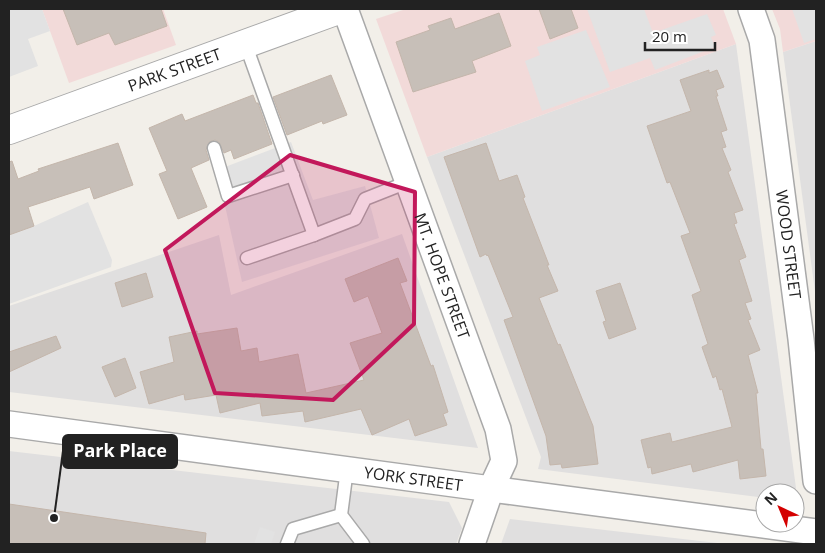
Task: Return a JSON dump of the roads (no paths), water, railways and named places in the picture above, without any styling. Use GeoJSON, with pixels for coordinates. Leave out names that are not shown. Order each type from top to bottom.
{"type":"FeatureCollection","features":[{"type":"Feature","properties":{"kind":"street","name":"PARK STREET"},"geometry":{"type":"LineString","coordinates":[[9,130],[343,9]]}},
{"type":"Feature","properties":{"kind":"street","name":"MT. HOPE STREET"},"geometry":{"type":"LineString","coordinates":[[343,9],[498,429],[504,462],[491,490],[472,544]]}},
{"type":"Feature","properties":{"kind":"street","name":"WOOD STREET"},"geometry":{"type":"LineString","coordinates":[[751,9],[762,40],[801,339],[816,481]]}},
{"type":"Feature","properties":{"kind":"street","name":"YORK STREET"},"geometry":{"type":"LineString","coordinates":[[9,424],[491,490],[759,535],[816,532]]}},
{"type":"Feature","properties":{"kind":"lane"},"geometry":{"type":"LineString","coordinates":[[245,44],[314,235]]}},
{"type":"Feature","properties":{"kind":"lane"},"geometry":{"type":"LineString","coordinates":[[214,148],[228,196],[293,176]]}},
{"type":"Feature","properties":{"kind":"lane"},"geometry":{"type":"LineString","coordinates":[[247,258],[355,219],[365,199],[408,182]]}},
{"type":"Feature","properties":{"kind":"lane"},"geometry":{"type":"LineString","coordinates":[[346,469],[341,515],[363,544]]}},
{"type":"Feature","properties":{"kind":"lane"},"geometry":{"type":"LineString","coordinates":[[287,544],[293,529],[341,515]]}},
{"type":"Feature","properties":{"kind":"place","name":"Park Place"},"geometry":{"type":"Point","coordinates":[54,518]}}]}
